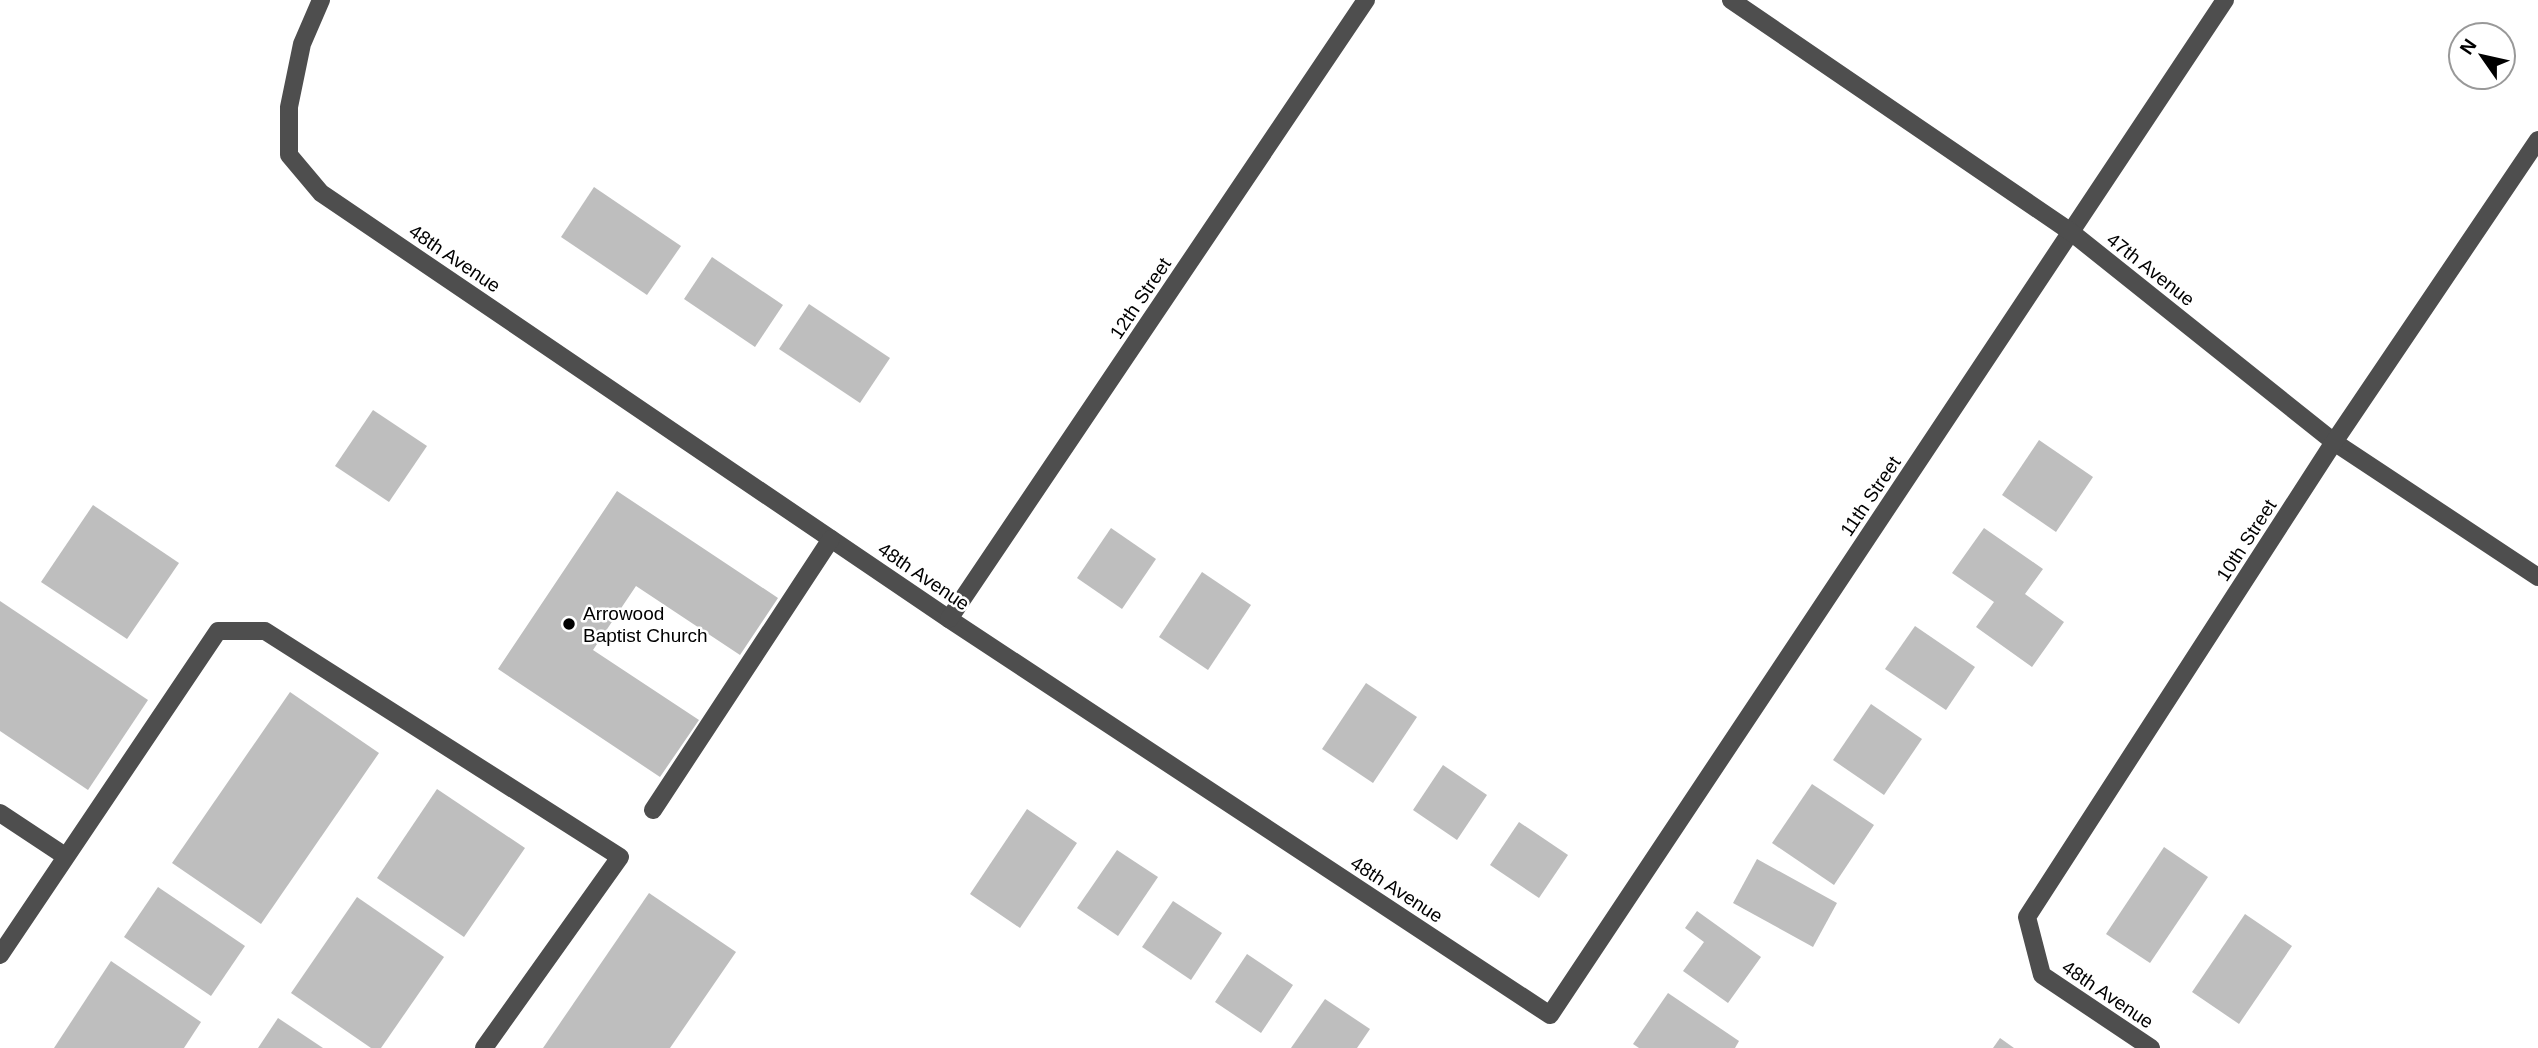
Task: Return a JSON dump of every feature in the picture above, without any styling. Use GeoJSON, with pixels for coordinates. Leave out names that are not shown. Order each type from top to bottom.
{"type":"FeatureCollection","features":[{"type":"Feature","properties":{"kind":"street","name":"48th Avenue"},"geometry":{"type":"LineString","coordinates":[[321,0],[302,44],[289,107],[289,155],[321,193],[949,619],[1550,1015]]}},
{"type":"Feature","properties":{"kind":"street","name":"12th Street"},"geometry":{"type":"LineString","coordinates":[[949,619],[1366,0]]}},
{"type":"Feature","properties":{"kind":"street","name":"47th Avenue"},"geometry":{"type":"LineString","coordinates":[[1731,0],[2071,232],[2334,442],[2538,577]]}},
{"type":"Feature","properties":{"kind":"street","name":"11th Street"},"geometry":{"type":"LineString","coordinates":[[1550,1015],[2225,0]]}},
{"type":"Feature","properties":{"kind":"street","name":"10th Street"},"geometry":{"type":"LineString","coordinates":[[2042,975],[2027,916],[2334,442],[2538,140]]}},
{"type":"Feature","properties":{"kind":"street"},"geometry":{"type":"LineString","coordinates":[[653,810],[831,539]]}},
{"type":"Feature","properties":{"kind":"street"},"geometry":{"type":"LineString","coordinates":[[0,955],[218,631],[265,631],[620,857],[484,1048]]}},
{"type":"Feature","properties":{"kind":"street"},"geometry":{"type":"LineString","coordinates":[[0,813],[65,856]]}},
{"type":"Feature","properties":{"kind":"street","name":"48th Avenue"},"geometry":{"type":"LineString","coordinates":[[2042,975],[2151,1048]]}},
{"type":"Feature","properties":{"kind":"building"},"geometry":{"type":"Polygon","coordinates":[[[594,187],[681,246],[647,295],[561,237],[594,187]]]}},
{"type":"Feature","properties":{"kind":"building"},"geometry":{"type":"Polygon","coordinates":[[[712,257],[783,305],[755,347],[684,299],[712,257]]]}},
{"type":"Feature","properties":{"kind":"building"},"geometry":{"type":"Polygon","coordinates":[[[809,304],[890,358],[860,403],[779,349],[809,304]]]}},
{"type":"Feature","properties":{"kind":"building"},"geometry":{"type":"Polygon","coordinates":[[[373,410],[427,446],[389,502],[335,466],[373,410]]]}},
{"type":"Feature","properties":{"kind":"building"},"geometry":{"type":"Polygon","coordinates":[[[2039,440],[2093,477],[2056,532],[2002,495],[2039,440]]]}},
{"type":"Feature","properties":{"kind":"building","name":"Arrowood Baptist Church"},"geometry":{"type":"Polygon","coordinates":[[[617,491],[778,598],[740,655],[636,586],[593,650],[699,720],[660,777],[498,669],[617,491]]]}},
{"type":"Feature","properties":{"kind":"building"},"geometry":{"type":"Polygon","coordinates":[[[93,505],[179,563],[127,639],[41,582],[93,505]]]}},
{"type":"Feature","properties":{"kind":"building"},"geometry":{"type":"Polygon","coordinates":[[[1111,528],[1156,559],[1122,609],[1077,578],[1111,528]]]}},
{"type":"Feature","properties":{"kind":"building"},"geometry":{"type":"Polygon","coordinates":[[[1984,528],[2043,569],[2025,594],[2064,622],[2032,667],[1976,627],[1994,602],[1952,573],[1984,528]]]}},
{"type":"Feature","properties":{"kind":"building"},"geometry":{"type":"Polygon","coordinates":[[[1202,572],[1251,605],[1208,670],[1159,637],[1202,572]]]}},
{"type":"Feature","properties":{"kind":"building"},"geometry":{"type":"Polygon","coordinates":[[[0,601],[148,700],[88,790],[0,731],[0,601]]]}},
{"type":"Feature","properties":{"kind":"building"},"geometry":{"type":"Polygon","coordinates":[[[1915,626],[1975,667],[1946,710],[1885,669],[1915,626]]]}},
{"type":"Feature","properties":{"kind":"building"},"geometry":{"type":"Polygon","coordinates":[[[1366,683],[1417,717],[1373,783],[1322,749],[1366,683]]]}},
{"type":"Feature","properties":{"kind":"building"},"geometry":{"type":"Polygon","coordinates":[[[290,692],[379,753],[261,924],[172,863],[290,692]]]}},
{"type":"Feature","properties":{"kind":"building"},"geometry":{"type":"Polygon","coordinates":[[[1871,704],[1922,739],[1884,795],[1833,760],[1871,704]]]}},
{"type":"Feature","properties":{"kind":"building"},"geometry":{"type":"Polygon","coordinates":[[[1443,765],[1487,795],[1457,840],[1413,810],[1443,765]]]}},
{"type":"Feature","properties":{"kind":"building"},"geometry":{"type":"Polygon","coordinates":[[[1812,784],[1874,825],[1834,885],[1772,843],[1812,784]]]}},
{"type":"Feature","properties":{"kind":"building"},"geometry":{"type":"Polygon","coordinates":[[[437,789],[525,848],[464,937],[377,878],[437,789]]]}},
{"type":"Feature","properties":{"kind":"building"},"geometry":{"type":"Polygon","coordinates":[[[1027,809],[1077,843],[1020,928],[970,894],[1027,809]]]}},
{"type":"Feature","properties":{"kind":"building"},"geometry":{"type":"Polygon","coordinates":[[[1519,822],[1568,855],[1539,898],[1490,865],[1519,822]]]}},
{"type":"Feature","properties":{"kind":"building"},"geometry":{"type":"Polygon","coordinates":[[[2164,847],[2208,877],[2150,963],[2106,934],[2164,847]]]}},
{"type":"Feature","properties":{"kind":"building"},"geometry":{"type":"Polygon","coordinates":[[[1117,850],[1158,877],[1118,936],[1077,908],[1117,850]]]}},
{"type":"Feature","properties":{"kind":"building"},"geometry":{"type":"Polygon","coordinates":[[[1757,859],[1837,903],[1813,947],[1733,903],[1757,859]]]}},
{"type":"Feature","properties":{"kind":"building"},"geometry":{"type":"Polygon","coordinates":[[[158,887],[245,946],[211,996],[124,937],[158,887]]]}},
{"type":"Feature","properties":{"kind":"building"},"geometry":{"type":"Polygon","coordinates":[[[649,893],[736,952],[670,1048],[543,1048],[649,893]]]}},
{"type":"Feature","properties":{"kind":"building"},"geometry":{"type":"Polygon","coordinates":[[[357,897],[444,957],[381,1048],[371,1048],[291,993],[357,897]]]}},
{"type":"Feature","properties":{"kind":"building"},"geometry":{"type":"Polygon","coordinates":[[[1173,901],[1222,933],[1191,980],[1142,947],[1173,901]]]}},
{"type":"Feature","properties":{"kind":"building"},"geometry":{"type":"Polygon","coordinates":[[[1697,911],[1761,957],[1728,1003],[1683,971],[1704,942],[1685,928],[1697,911]]]}},
{"type":"Feature","properties":{"kind":"building"},"geometry":{"type":"Polygon","coordinates":[[[2245,914],[2292,946],[2239,1024],[2192,992],[2245,914]]]}},
{"type":"Feature","properties":{"kind":"building"},"geometry":{"type":"Polygon","coordinates":[[[1247,954],[1293,985],[1261,1033],[1215,1002],[1247,954]]]}},
{"type":"Feature","properties":{"kind":"building"},"geometry":{"type":"Polygon","coordinates":[[[111,961],[201,1022],[184,1048],[54,1048],[111,961]]]}},
{"type":"Feature","properties":{"kind":"building"},"geometry":{"type":"Polygon","coordinates":[[[1668,993],[1739,1041],[1735,1048],[1639,1048],[1633,1044],[1668,993]]]}},
{"type":"Feature","properties":{"kind":"building"},"geometry":{"type":"Polygon","coordinates":[[[1325,999],[1370,1029],[1357,1048],[1291,1048],[1325,999]]]}},
{"type":"Feature","properties":{"kind":"building"},"geometry":{"type":"Polygon","coordinates":[[[278,1018],[323,1048],[258,1048],[278,1018]]]}},
{"type":"Feature","properties":{"kind":"building"},"geometry":{"type":"Polygon","coordinates":[[[2000,1038],[2014,1048],[1993,1048],[2000,1038]]]}},
{"type":"Feature","properties":{"kind":"place","name":"Arrowood Baptist Church"},"geometry":{"type":"Point","coordinates":[569,624]}}]}
